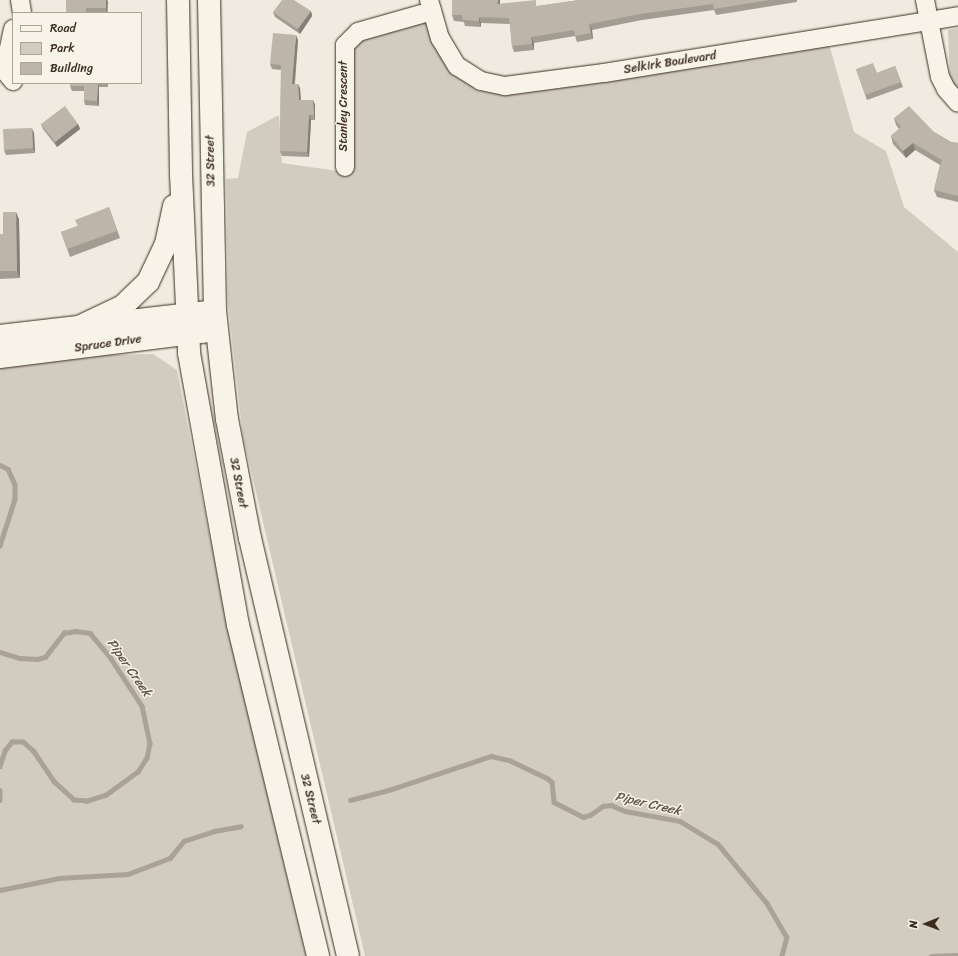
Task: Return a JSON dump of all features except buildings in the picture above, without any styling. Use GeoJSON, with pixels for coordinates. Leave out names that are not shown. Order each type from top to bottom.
{"type":"FeatureCollection","features":[{"type":"Feature","properties":{"kind":"main road"},"geometry":{"type":"LineString","coordinates":[[178,0],[181,174],[186,324],[199,417],[238,625],[318,956]]}},
{"type":"Feature","properties":{"kind":"main road","name":"32 Street"},"geometry":{"type":"LineString","coordinates":[[209,0],[216,320],[236,477],[348,956]]}},
{"type":"Feature","properties":{"kind":"main road"},"geometry":{"type":"LineString","coordinates":[[79,327],[123,306],[148,282],[166,244],[181,174]]}},
{"type":"Feature","properties":{"kind":"main road","name":"Spruce Drive"},"geometry":{"type":"LineString","coordinates":[[0,357],[216,320]]}},
{"type":"Feature","properties":{"kind":"main road","name":"Spruce Drive"},"geometry":{"type":"LineString","coordinates":[[0,336],[79,327],[186,324]]}},
{"type":"Feature","properties":{"kind":"street"},"geometry":{"type":"LineString","coordinates":[[925,0],[940,77],[946,89],[958,103]]}},
{"type":"Feature","properties":{"kind":"street","name":"Selkirk Boulevard"},"geometry":{"type":"LineString","coordinates":[[430,6],[440,38],[457,66],[481,81],[504,86],[604,73],[958,16]]}},
{"type":"Feature","properties":{"kind":"street","name":"Stanley Crescent"},"geometry":{"type":"LineString","coordinates":[[345,167],[345,45],[358,32],[430,6]]}},
{"type":"Feature","properties":{"kind":"street"},"geometry":{"type":"LineString","coordinates":[[12,34],[5,66],[8,75],[12,80]]}},
{"type":"Feature","properties":{"kind":"green space"},"geometry":{"type":"Polygon","coordinates":[[[432,11],[440,38],[481,81],[827,37],[854,132],[886,151],[904,207],[958,252],[958,956],[365,956],[243,437],[228,304],[226,179],[238,178],[247,132],[279,115],[282,163],[345,172],[345,45],[432,11]]]}},
{"type":"Feature","properties":{"kind":"green space"},"geometry":{"type":"Polygon","coordinates":[[[958,28],[958,89],[950,81],[948,30],[958,28]]]}},
{"type":"Feature","properties":{"kind":"green space"},"geometry":{"type":"Polygon","coordinates":[[[153,354],[177,370],[227,624],[306,956],[0,956],[0,357],[153,354]]]}},
{"type":"Feature","properties":{"kind":"waterway","name":"Piper Creek"},"geometry":{"type":"LineString","coordinates":[[0,465],[8,469],[15,485],[15,499],[0,546]]}},
{"type":"Feature","properties":{"kind":"waterway","name":"Piper Creek"},"geometry":{"type":"LineString","coordinates":[[0,652],[20,658],[37,659],[45,657],[64,633],[76,631],[90,633],[110,657],[142,706],[150,743],[147,758],[138,772],[106,795],[87,801],[74,800],[54,782],[33,751],[23,742],[12,742],[5,751],[0,766]]}},
{"type":"Feature","properties":{"kind":"waterway","name":"Piper Creek"},"geometry":{"type":"LineString","coordinates":[[350,800],[389,790],[491,756],[509,760],[547,778],[552,782],[554,802],[583,817],[590,815],[603,806],[611,805],[625,811],[680,821],[718,844],[767,903],[787,937],[782,956]]}},
{"type":"Feature","properties":{"kind":"waterway","name":"Piper Creek"},"geometry":{"type":"LineString","coordinates":[[0,790],[0,800]]}},
{"type":"Feature","properties":{"kind":"waterway","name":"Piper Creek"},"geometry":{"type":"LineString","coordinates":[[0,890],[59,878],[128,874],[170,858],[184,841],[214,831],[241,826]]}},
{"type":"Feature","properties":{"kind":"waterway","name":"Piper Creek"},"geometry":{"type":"LineString","coordinates":[[931,956],[958,955]]}}]}
